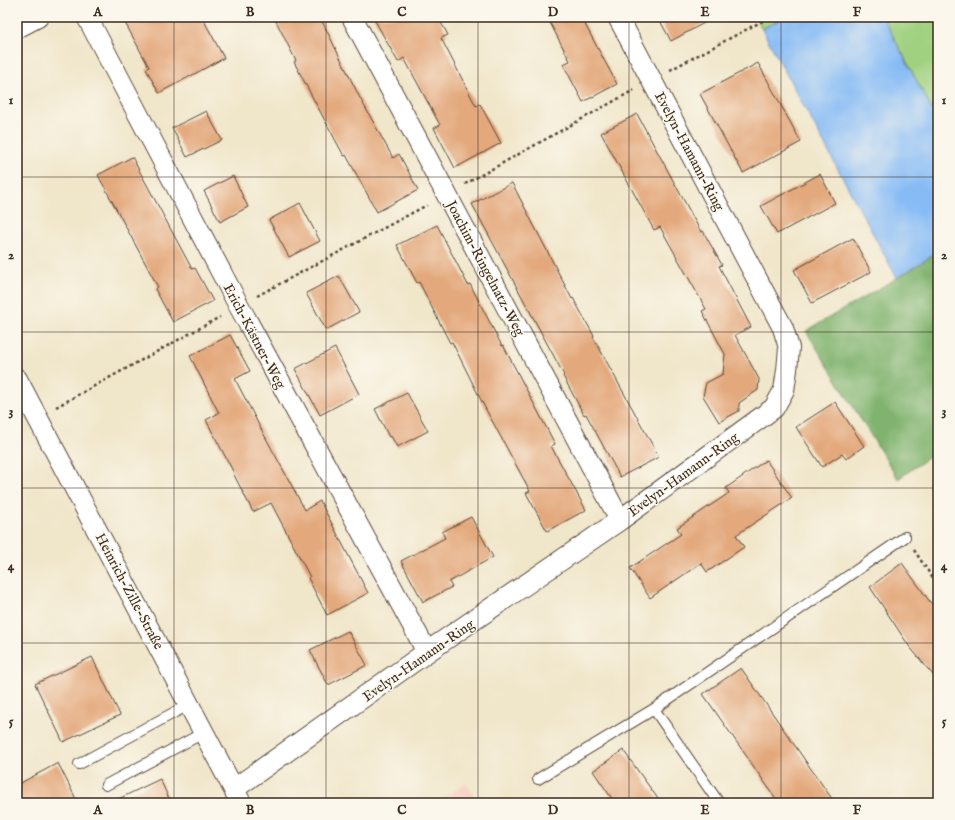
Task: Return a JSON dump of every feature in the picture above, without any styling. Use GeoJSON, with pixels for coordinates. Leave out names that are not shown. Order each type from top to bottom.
{"type":"FeatureCollection","features":[{"type":"Feature","properties":{"kind":"street"},"geometry":{"type":"LineString","coordinates":[[17,28],[38,17]]}},
{"type":"Feature","properties":{"kind":"street","name":"Erich-Kästner-Weg"},"geometry":{"type":"LineString","coordinates":[[87,17],[239,306],[428,652]]}},
{"type":"Feature","properties":{"kind":"street","name":"Joachim-Ringelnatz-Weg"},"geometry":{"type":"LineString","coordinates":[[352,17],[620,520]]}},
{"type":"Feature","properties":{"kind":"street","name":"Evelyn-Hamann-Ring"},"geometry":{"type":"LineString","coordinates":[[238,796],[428,652],[620,520],[774,408],[784,390],[789,348],[783,328],[618,17]]}},
{"type":"Feature","properties":{"kind":"street","name":"Heinrich-Zille-Straße"},"geometry":{"type":"LineString","coordinates":[[17,379],[238,796]]}},
{"type":"Feature","properties":{"kind":"lane"},"geometry":{"type":"LineString","coordinates":[[538,780],[654,709],[904,537]]}},
{"type":"Feature","properties":{"kind":"lane"},"geometry":{"type":"LineString","coordinates":[[79,764],[190,704]]}},
{"type":"Feature","properties":{"kind":"lane"},"geometry":{"type":"LineString","coordinates":[[654,709],[719,803]]}},
{"type":"Feature","properties":{"kind":"lane"},"geometry":{"type":"LineString","coordinates":[[106,785],[205,732]]}},
{"type":"Feature","properties":{"kind":"path"},"geometry":{"type":"LineString","coordinates":[[38,417],[239,306],[447,194],[652,80],[770,17]]}},
{"type":"Feature","properties":{"kind":"path"},"geometry":{"type":"LineString","coordinates":[[904,537],[938,586]]}},
{"type":"Feature","properties":{"kind":"shaded area"},"geometry":{"type":"Polygon","coordinates":[[[466,783],[479,803],[436,803],[466,783]]]}},
{"type":"Feature","properties":{"kind":"green space"},"geometry":{"type":"Polygon","coordinates":[[[756,17],[785,17],[762,29],[756,17]]]}},
{"type":"Feature","properties":{"kind":"green space"},"geometry":{"type":"Polygon","coordinates":[[[883,17],[938,17],[938,121],[883,17]]]}},
{"type":"Feature","properties":{"kind":"green space"},"geometry":{"type":"Polygon","coordinates":[[[938,252],[938,451],[898,479],[806,331],[897,278],[938,252]]]}},
{"type":"Feature","properties":{"kind":"water"},"geometry":{"type":"Polygon","coordinates":[[[785,17],[883,17],[938,121],[938,252],[897,278],[762,29],[785,17]]]}},
{"type":"Feature","properties":{"kind":"building"},"geometry":{"type":"Polygon","coordinates":[[[122,17],[202,17],[224,58],[159,93],[146,69],[149,67],[122,17]]]}},
{"type":"Feature","properties":{"kind":"building"},"geometry":{"type":"Polygon","coordinates":[[[274,17],[320,17],[360,98],[393,158],[399,154],[418,190],[377,212],[346,155],[344,156],[315,102],[294,62],[296,61],[274,17]]]}},
{"type":"Feature","properties":{"kind":"building"},"geometry":{"type":"Polygon","coordinates":[[[373,17],[438,17],[448,35],[441,38],[476,106],[480,104],[501,143],[455,168],[434,128],[440,125],[404,58],[398,62],[373,17]]]}},
{"type":"Feature","properties":{"kind":"building"},"geometry":{"type":"Polygon","coordinates":[[[547,17],[581,17],[617,84],[583,102],[563,64],[570,61],[547,17]]]}},
{"type":"Feature","properties":{"kind":"building"},"geometry":{"type":"Polygon","coordinates":[[[658,17],[715,17],[671,41],[658,17]]]}},
{"type":"Feature","properties":{"kind":"building"},"geometry":{"type":"Polygon","coordinates":[[[758,63],[801,142],[743,173],[700,94],[758,63]]]}},
{"type":"Feature","properties":{"kind":"building"},"geometry":{"type":"Polygon","coordinates":[[[206,111],[222,140],[187,157],[172,128],[206,111]]]}},
{"type":"Feature","properties":{"kind":"building"},"geometry":{"type":"Polygon","coordinates":[[[637,114],[701,232],[703,231],[722,265],[719,266],[751,327],[735,335],[759,379],[758,390],[739,403],[739,411],[719,422],[703,396],[706,383],[723,374],[725,354],[702,311],[706,309],[660,227],[654,230],[601,133],[637,114]]]}},
{"type":"Feature","properties":{"kind":"building"},"geometry":{"type":"Polygon","coordinates":[[[132,157],[192,269],[195,268],[213,301],[173,322],[155,289],[158,287],[98,175],[132,157]]]}},
{"type":"Feature","properties":{"kind":"building"},"geometry":{"type":"Polygon","coordinates":[[[820,174],[835,203],[777,234],[761,206],[820,174]]]}},
{"type":"Feature","properties":{"kind":"building"},"geometry":{"type":"Polygon","coordinates":[[[233,176],[248,207],[220,222],[204,191],[233,176]]]}},
{"type":"Feature","properties":{"kind":"building"},"geometry":{"type":"Polygon","coordinates":[[[512,183],[572,299],[573,298],[594,336],[593,337],[659,457],[620,477],[586,414],[584,415],[472,204],[512,183]]]}},
{"type":"Feature","properties":{"kind":"building"},"geometry":{"type":"Polygon","coordinates":[[[300,203],[320,241],[289,257],[269,220],[300,203]]]}},
{"type":"Feature","properties":{"kind":"building"},"geometry":{"type":"Polygon","coordinates":[[[437,225],[555,444],[551,446],[586,510],[547,531],[526,493],[530,491],[483,404],[452,342],[450,343],[419,282],[417,283],[397,245],[437,225]]]}},
{"type":"Feature","properties":{"kind":"building"},"geometry":{"type":"Polygon","coordinates":[[[853,238],[871,272],[812,303],[794,270],[853,238]]]}},
{"type":"Feature","properties":{"kind":"building"},"geometry":{"type":"Polygon","coordinates":[[[339,276],[359,312],[326,330],[306,293],[339,276]]]}},
{"type":"Feature","properties":{"kind":"building"},"geometry":{"type":"Polygon","coordinates":[[[230,335],[250,371],[235,379],[261,429],[305,510],[320,501],[368,593],[327,615],[308,578],[310,577],[271,503],[253,512],[206,420],[219,413],[190,356],[230,335]]]}},
{"type":"Feature","properties":{"kind":"building"},"geometry":{"type":"Polygon","coordinates":[[[335,348],[359,394],[320,415],[295,369],[335,348]]]}},
{"type":"Feature","properties":{"kind":"building"},"geometry":{"type":"Polygon","coordinates":[[[407,393],[428,431],[397,447],[391,436],[389,437],[375,409],[407,393]]]}},
{"type":"Feature","properties":{"kind":"building"},"geometry":{"type":"Polygon","coordinates":[[[835,402],[864,446],[846,459],[842,454],[822,467],[796,427],[835,402]]]}},
{"type":"Feature","properties":{"kind":"building"},"geometry":{"type":"Polygon","coordinates":[[[766,460],[792,498],[736,535],[744,547],[707,572],[701,563],[650,598],[630,568],[681,534],[677,528],[729,493],[726,488],[766,460]]]}},
{"type":"Feature","properties":{"kind":"building"},"geometry":{"type":"Polygon","coordinates":[[[471,517],[493,557],[449,582],[452,587],[423,602],[401,561],[445,538],[442,532],[471,517]]]}},
{"type":"Feature","properties":{"kind":"building"},"geometry":{"type":"Polygon","coordinates":[[[902,563],[938,613],[938,681],[909,646],[870,587],[902,563]]]}},
{"type":"Feature","properties":{"kind":"building"},"geometry":{"type":"Polygon","coordinates":[[[348,631],[367,665],[328,685],[310,650],[348,631]]]}},
{"type":"Feature","properties":{"kind":"building"},"geometry":{"type":"Polygon","coordinates":[[[92,657],[120,715],[63,742],[35,684],[92,657]]]}},
{"type":"Feature","properties":{"kind":"building"},"geometry":{"type":"Polygon","coordinates":[[[741,668],[835,803],[779,803],[703,694],[741,668]]]}},
{"type":"Feature","properties":{"kind":"building"},"geometry":{"type":"Polygon","coordinates":[[[623,750],[661,803],[615,803],[593,771],[623,750]]]}},
{"type":"Feature","properties":{"kind":"building"},"geometry":{"type":"Polygon","coordinates":[[[58,763],[78,803],[17,803],[17,785],[58,763]]]}},
{"type":"Feature","properties":{"kind":"building"},"geometry":{"type":"Polygon","coordinates":[[[160,779],[171,803],[110,803],[160,779]]]}}]}
